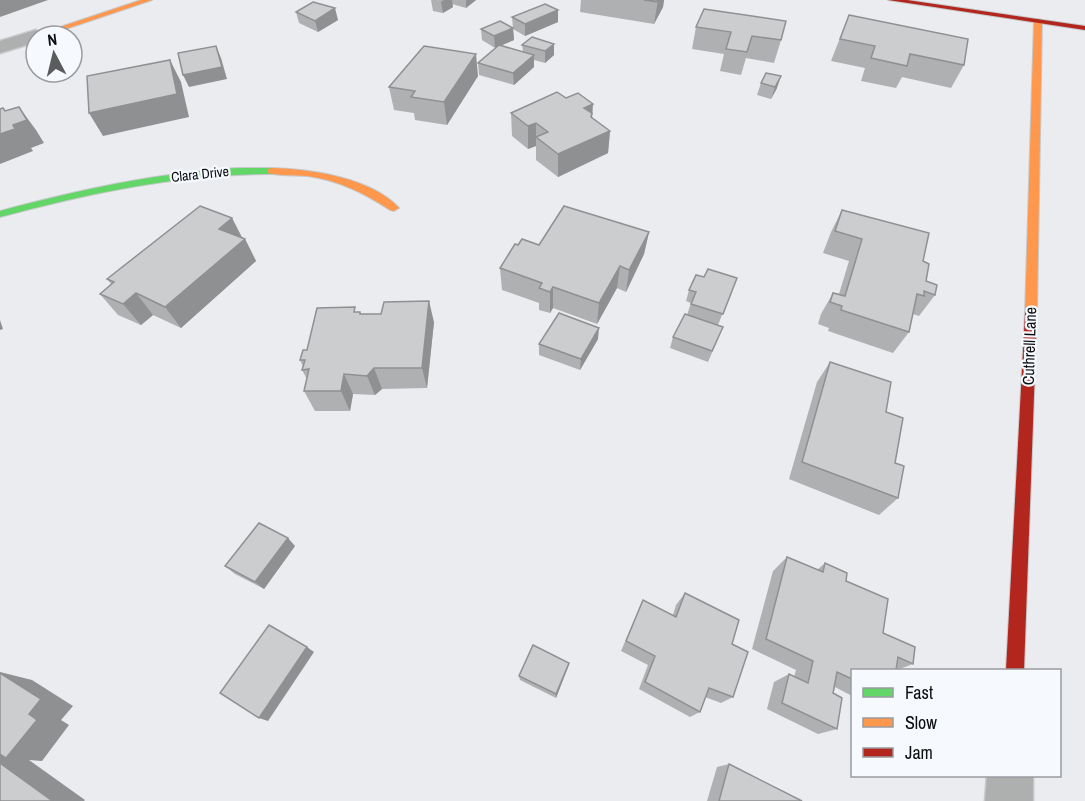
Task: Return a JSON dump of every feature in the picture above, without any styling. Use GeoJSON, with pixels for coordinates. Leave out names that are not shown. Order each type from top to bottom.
{"type":"FeatureCollection","features":[{"type":"Feature","properties":{"kind":"street"},"geometry":{"type":"LineString","coordinates":[[73,24],[148,0]]}},
{"type":"Feature","properties":{"kind":"street"},"geometry":{"type":"LineString","coordinates":[[892,0],[1085,28]]}},
{"type":"Feature","properties":{"kind":"street","name":"Cuthrell Lane"},"geometry":{"type":"LineString","coordinates":[[1015,669],[1031,305],[1038,21]]}},
{"type":"Feature","properties":{"kind":"street"},"geometry":{"type":"LineString","coordinates":[[0,47],[24,40]]}},
{"type":"Feature","properties":{"kind":"street","name":"Clara Drive"},"geometry":{"type":"LineString","coordinates":[[0,214],[61,196],[157,179],[252,169],[323,173],[365,188],[394,208]]}},
{"type":"Feature","properties":{"kind":"street"},"geometry":{"type":"LineString","coordinates":[[1009,801],[1011,777]]}},
{"type":"Feature","properties":{"kind":"building"},"geometry":{"type":"Polygon","coordinates":[[[313,2],[335,8],[315,21],[296,12],[313,2]]]}},
{"type":"Feature","properties":{"kind":"building"},"geometry":{"type":"Polygon","coordinates":[[[545,4],[558,10],[525,24],[512,17],[545,4]]]}},
{"type":"Feature","properties":{"kind":"building"},"geometry":{"type":"Polygon","coordinates":[[[704,9],[786,21],[781,40],[752,36],[747,52],[726,49],[731,32],[696,27],[704,9]]]}},
{"type":"Feature","properties":{"kind":"building"},"geometry":{"type":"Polygon","coordinates":[[[849,15],[968,39],[964,65],[910,54],[907,66],[871,58],[875,46],[840,39],[849,15]]]}},
{"type":"Feature","properties":{"kind":"building"},"geometry":{"type":"Polygon","coordinates":[[[500,21],[513,28],[494,36],[481,29],[500,21]]]}},
{"type":"Feature","properties":{"kind":"building"},"geometry":{"type":"Polygon","coordinates":[[[532,37],[554,44],[545,51],[522,45],[532,37]]]}},
{"type":"Feature","properties":{"kind":"building"},"geometry":{"type":"Polygon","coordinates":[[[499,45],[534,55],[513,73],[478,63],[499,45]]]}},
{"type":"Feature","properties":{"kind":"building"},"geometry":{"type":"Polygon","coordinates":[[[216,46],[222,67],[183,75],[178,53],[216,46]]]}},
{"type":"Feature","properties":{"kind":"building"},"geometry":{"type":"Polygon","coordinates":[[[424,46],[476,54],[444,102],[411,97],[415,91],[389,87],[424,46]]]}},
{"type":"Feature","properties":{"kind":"building"},"geometry":{"type":"Polygon","coordinates":[[[170,60],[177,94],[89,113],[87,76],[170,60]]]}},
{"type":"Feature","properties":{"kind":"building"},"geometry":{"type":"Polygon","coordinates":[[[766,73],[781,76],[775,87],[761,83],[766,73]]]}},
{"type":"Feature","properties":{"kind":"building"},"geometry":{"type":"Polygon","coordinates":[[[557,92],[566,98],[578,93],[593,104],[584,108],[592,113],[591,117],[610,131],[558,154],[536,137],[548,132],[536,123],[528,126],[511,113],[557,92]]]}},
{"type":"Feature","properties":{"kind":"building"},"geometry":{"type":"Polygon","coordinates":[[[19,107],[27,120],[13,125],[15,129],[0,134],[0,109],[3,108],[5,111],[19,107]]]}},
{"type":"Feature","properties":{"kind":"building"},"geometry":{"type":"Polygon","coordinates":[[[200,206],[232,218],[219,229],[245,239],[165,307],[136,293],[123,304],[100,294],[114,282],[107,279],[200,206]]]}},
{"type":"Feature","properties":{"kind":"building"},"geometry":{"type":"Polygon","coordinates":[[[564,206],[649,232],[629,270],[620,266],[599,303],[553,287],[550,292],[539,288],[542,283],[500,268],[515,244],[518,245],[522,239],[539,245],[564,206]]]}},
{"type":"Feature","properties":{"kind":"building"},"geometry":{"type":"Polygon","coordinates":[[[842,210],[929,233],[923,261],[929,264],[926,281],[937,285],[935,295],[924,291],[924,296],[917,294],[909,332],[841,310],[842,306],[830,302],[833,293],[845,296],[862,239],[835,231],[842,210]]]}},
{"type":"Feature","properties":{"kind":"building"},"geometry":{"type":"Polygon","coordinates":[[[708,269],[737,278],[723,314],[691,304],[696,292],[689,290],[696,275],[704,277],[708,269]]]}},
{"type":"Feature","properties":{"kind":"building"},"geometry":{"type":"Polygon","coordinates":[[[429,301],[422,368],[374,368],[367,376],[344,374],[341,391],[304,391],[309,369],[302,370],[305,360],[300,360],[303,350],[307,350],[317,308],[355,307],[354,312],[360,312],[360,314],[381,314],[384,302],[429,301]]]}},
{"type":"Feature","properties":{"kind":"building"},"geometry":{"type":"Polygon","coordinates":[[[559,313],[599,328],[581,359],[539,344],[559,313]]]}},
{"type":"Feature","properties":{"kind":"building"},"geometry":{"type":"Polygon","coordinates":[[[685,314],[723,327],[712,351],[673,337],[685,314]]]}},
{"type":"Feature","properties":{"kind":"building"},"geometry":{"type":"Polygon","coordinates":[[[830,362],[891,382],[886,412],[903,418],[895,463],[904,466],[898,498],[802,462],[830,362]]]}},
{"type":"Feature","properties":{"kind":"building"},"geometry":{"type":"Polygon","coordinates":[[[259,523],[288,538],[255,582],[225,566],[259,523]]]}},
{"type":"Feature","properties":{"kind":"building"},"geometry":{"type":"Polygon","coordinates":[[[787,557],[823,572],[825,563],[847,573],[846,581],[888,599],[883,633],[915,647],[913,664],[898,657],[896,669],[851,669],[851,679],[837,672],[833,693],[842,698],[837,729],[782,703],[789,674],[808,683],[813,661],[766,639],[787,557]]]}},
{"type":"Feature","properties":{"kind":"building"},"geometry":{"type":"Polygon","coordinates":[[[685,593],[739,620],[732,644],[748,652],[733,697],[709,688],[700,712],[645,682],[655,656],[626,641],[643,600],[676,617],[685,593]]]}},
{"type":"Feature","properties":{"kind":"building"},"geometry":{"type":"Polygon","coordinates":[[[269,625],[307,647],[259,718],[220,693],[269,625]]]}},
{"type":"Feature","properties":{"kind":"building"},"geometry":{"type":"Polygon","coordinates":[[[533,645],[569,663],[556,694],[519,676],[533,645]]]}},
{"type":"Feature","properties":{"kind":"building"},"geometry":{"type":"Polygon","coordinates":[[[0,673],[41,699],[29,714],[37,720],[6,758],[0,754],[0,673]]]}},
{"type":"Feature","properties":{"kind":"building"},"geometry":{"type":"Polygon","coordinates":[[[0,763],[51,800],[0,801],[0,763]]]}},
{"type":"Feature","properties":{"kind":"building"},"geometry":{"type":"Polygon","coordinates":[[[729,764],[802,801],[719,801],[729,764]]]}},
{"type":"Feature","properties":{"kind":"traffic: fast"},"geometry":{"type":"LineString","coordinates":[[0,214],[134,182],[203,173],[272,171]]}},
{"type":"Feature","properties":{"kind":"traffic: slow"},"geometry":{"type":"LineString","coordinates":[[74,24],[148,0]]}},
{"type":"Feature","properties":{"kind":"traffic: slow"},"geometry":{"type":"LineString","coordinates":[[1031,313],[1038,21]]}},
{"type":"Feature","properties":{"kind":"traffic: slow"},"geometry":{"type":"LineString","coordinates":[[272,171],[306,173],[336,179],[364,190],[394,208]]}},
{"type":"Feature","properties":{"kind":"traffic: jam"},"geometry":{"type":"LineString","coordinates":[[892,0],[1085,28]]}},
{"type":"Feature","properties":{"kind":"traffic: jam"},"geometry":{"type":"LineString","coordinates":[[1015,669],[1031,313]]}}]}
